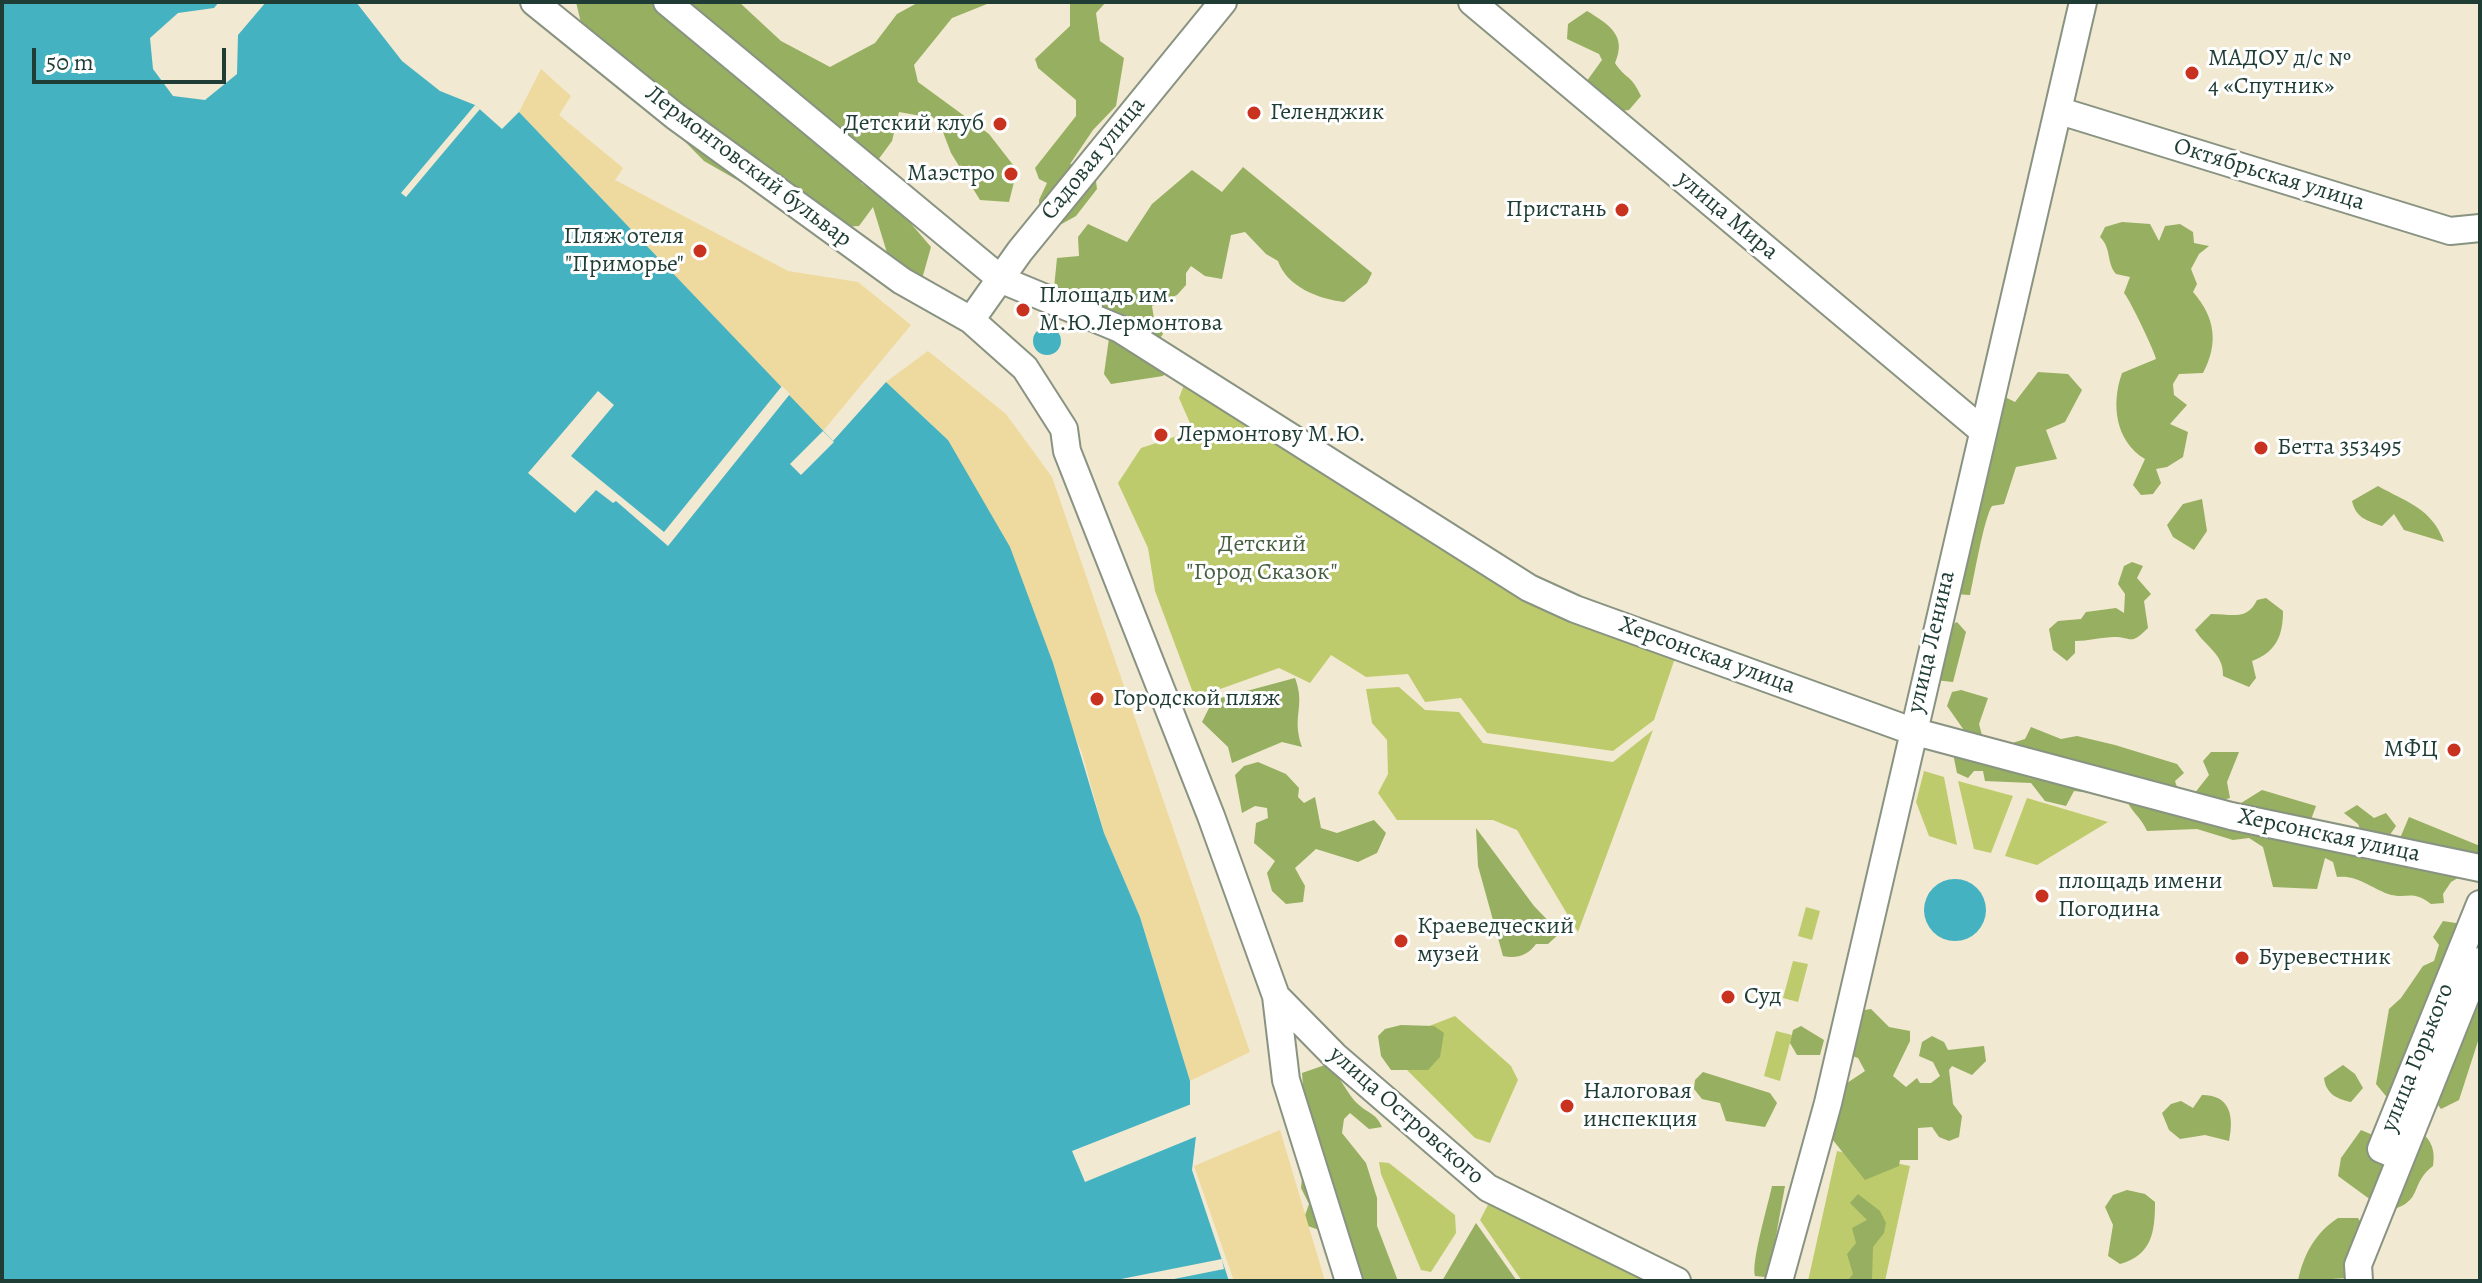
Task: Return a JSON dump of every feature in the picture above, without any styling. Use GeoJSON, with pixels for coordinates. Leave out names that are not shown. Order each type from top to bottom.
{"type":"FeatureCollection","features":[{"type":"Feature","properties":{"kind":"street","name":"Лермонтовский бульвар"},"geometry":{"type":"LineString","coordinates":[[534,2],[675,116],[902,281],[971,320],[1025,368],[1064,429],[1067,451],[1211,816],[1276,996]]}},
{"type":"Feature","properties":{"kind":"street"},"geometry":{"type":"LineString","coordinates":[[667,2],[1002,280]]}},
{"type":"Feature","properties":{"kind":"street","name":"Садовая улица"},"geometry":{"type":"LineString","coordinates":[[971,320],[1020,251],[1223,2]]}},
{"type":"Feature","properties":{"kind":"street","name":"улица Мира"},"geometry":{"type":"LineString","coordinates":[[1472,2],[1983,431]]}},
{"type":"Feature","properties":{"kind":"street","name":"улица Ленина"},"geometry":{"type":"LineString","coordinates":[[1779,1281],[1828,1103],[1983,431],[2071,114],[2083,2]]}},
{"type":"Feature","properties":{"kind":"street","name":"Октябрьская улица"},"geometry":{"type":"LineString","coordinates":[[2071,114],[2450,231],[2480,228]]}},
{"type":"Feature","properties":{"kind":"street","name":"Херсонская улица"},"geometry":{"type":"LineString","coordinates":[[1002,280],[1120,329],[1529,588],[1575,609],[1912,731],[2231,816],[2480,868]]}},
{"type":"Feature","properties":{"kind":"street","name":"улица Горького"},"geometry":{"type":"LineString","coordinates":[[2400,1157],[2381,1149],[2480,904]]}},
{"type":"Feature","properties":{"kind":"street","name":"улица Горького"},"geometry":{"type":"LineString","coordinates":[[2359,1281],[2358,1265],[2480,961]]}},
{"type":"Feature","properties":{"kind":"street"},"geometry":{"type":"LineString","coordinates":[[1276,996],[1286,1080],[1349,1281]]}},
{"type":"Feature","properties":{"kind":"street","name":"улица Островского"},"geometry":{"type":"LineString","coordinates":[[1276,996],[1335,1056],[1488,1188],[1677,1281]]}},
{"type":"Feature","properties":{"kind":"green space"},"geometry":{"type":"Polygon","coordinates":[[[576,2],[739,2],[781,41],[830,67],[875,43],[897,14],[919,2],[992,2],[952,18],[914,65],[918,82],[989,134],[1017,170],[1009,202],[980,200],[951,153],[938,119],[899,112],[892,141],[861,183],[895,205],[931,247],[922,279],[892,269],[873,207],[859,226],[810,229],[751,188],[704,161],[585,40],[576,2]]]}},
{"type":"Feature","properties":{"kind":"green space"},"geometry":{"type":"Polygon","coordinates":[[[1070,2],[1106,2],[1096,13],[1100,41],[1124,58],[1116,106],[1093,130],[1070,164],[1085,163],[1095,174],[1097,189],[1076,216],[1058,226],[1039,212],[1039,200],[1047,183],[1039,179],[1035,168],[1076,116],[1076,100],[1038,68],[1035,59],[1070,26],[1070,2]]]}},
{"type":"Feature","properties":{"kind":"green space"},"geometry":{"type":"Polygon","coordinates":[[[1587,11],[1609,26],[1617,38],[1619,45],[1615,63],[1641,96],[1629,110],[1602,113],[1584,85],[1602,60],[1599,54],[1567,39],[1568,24],[1587,11]]]}},
{"type":"Feature","properties":{"kind":"green space"},"geometry":{"type":"Polygon","coordinates":[[[1243,167],[1372,273],[1367,283],[1344,302],[1315,295],[1296,285],[1278,261],[1266,254],[1245,232],[1231,235],[1222,279],[1205,276],[1191,266],[1186,273],[1186,285],[1177,295],[1152,306],[1154,319],[1163,334],[1157,342],[1171,365],[1163,376],[1111,384],[1104,374],[1112,317],[1054,288],[1057,258],[1079,256],[1078,237],[1088,224],[1127,242],[1152,204],[1192,170],[1222,192],[1243,167]]]}},
{"type":"Feature","properties":{"kind":"green space"},"geometry":{"type":"Polygon","coordinates":[[[2122,222],[2150,224],[2159,241],[2165,226],[2180,224],[2193,232],[2194,243],[2209,246],[2199,254],[2191,269],[2197,284],[2193,292],[2210,321],[2211,351],[2203,373],[2179,374],[2173,384],[2174,395],[2187,405],[2170,424],[2188,432],[2183,457],[2167,467],[2156,469],[2161,483],[2153,494],[2141,495],[2133,485],[2145,459],[2127,442],[2118,421],[2117,397],[2122,373],[2156,359],[2124,293],[2130,277],[2116,274],[2100,237],[2105,227],[2122,222]]]}},
{"type":"Feature","properties":{"kind":"green space"},"geometry":{"type":"Polygon","coordinates":[[[2038,372],[2068,374],[2082,390],[2065,422],[2046,430],[2057,459],[2016,467],[2004,504],[1992,506],[1989,513],[1970,595],[1954,594],[2003,396],[2015,402],[2038,372]]]}},
{"type":"Feature","properties":{"kind":"green space","name":"Детский \"Город Сказок\""},"geometry":{"type":"Polygon","coordinates":[[[1185,382],[1675,658],[1654,720],[1613,751],[1487,733],[1461,698],[1425,702],[1408,674],[1366,677],[1331,655],[1310,683],[1279,668],[1195,698],[1155,591],[1148,548],[1118,483],[1141,448],[1177,436],[1190,423],[1179,398],[1185,382]]]}},
{"type":"Feature","properties":{"kind":"green space"},"geometry":{"type":"Polygon","coordinates":[[[2378,486],[2425,514],[2433,521],[2444,542],[2404,530],[2394,514],[2382,526],[2359,515],[2352,501],[2378,486]]]}},
{"type":"Feature","properties":{"kind":"green space"},"geometry":{"type":"Polygon","coordinates":[[[2202,499],[2207,531],[2194,550],[2173,537],[2167,525],[2183,504],[2202,499]]]}},
{"type":"Feature","properties":{"kind":"green space"},"geometry":{"type":"Polygon","coordinates":[[[2132,562],[2143,566],[2137,578],[2151,594],[2144,601],[2148,628],[2134,639],[2109,637],[2075,641],[2075,653],[2067,661],[2053,650],[2049,629],[2058,621],[2081,619],[2086,612],[2116,608],[2124,613],[2125,594],[2118,584],[2124,566],[2132,562]]]}},
{"type":"Feature","properties":{"kind":"green space"},"geometry":{"type":"Polygon","coordinates":[[[2266,598],[2283,611],[2282,628],[2272,648],[2252,661],[2256,678],[2249,687],[2223,676],[2221,662],[2195,630],[2211,614],[2244,614],[2257,600],[2266,598]]]}},
{"type":"Feature","properties":{"kind":"green space"},"geometry":{"type":"Polygon","coordinates":[[[1957,622],[1966,632],[1953,682],[1935,680],[1942,630],[1957,622]]]}},
{"type":"Feature","properties":{"kind":"green space"},"geometry":{"type":"Polygon","coordinates":[[[1295,678],[1302,747],[1282,742],[1232,763],[1228,747],[1202,722],[1213,700],[1295,678]]]}},
{"type":"Feature","properties":{"kind":"green space"},"geometry":{"type":"Polygon","coordinates":[[[1399,687],[1425,710],[1459,712],[1483,743],[1613,762],[1653,730],[1578,932],[1517,830],[1493,820],[1397,820],[1378,793],[1388,774],[1387,740],[1372,723],[1366,689],[1399,687]]]}},
{"type":"Feature","properties":{"kind":"green space"},"geometry":{"type":"Polygon","coordinates":[[[1961,690],[1988,698],[1979,724],[1983,739],[2009,744],[2025,739],[2031,727],[2061,739],[2077,736],[2115,745],[2177,764],[2184,773],[2175,781],[2178,790],[2194,794],[2209,775],[2203,761],[2211,752],[2239,752],[2227,782],[2230,798],[2215,802],[2233,808],[2262,790],[2316,806],[2309,825],[2354,842],[2367,860],[2395,850],[2409,817],[2480,846],[2480,865],[2451,882],[2443,894],[2444,903],[2431,904],[2419,897],[2394,896],[2357,880],[2337,877],[2333,862],[2325,858],[2317,889],[2273,887],[2263,847],[2249,838],[2233,840],[2197,829],[2147,831],[2125,797],[2074,791],[2066,806],[2045,801],[2031,783],[1985,781],[1983,771],[1974,771],[1968,778],[1957,773],[1949,734],[1966,733],[1947,706],[1952,692],[1961,690]]]}},
{"type":"Feature","properties":{"kind":"green space"},"geometry":{"type":"Polygon","coordinates":[[[1258,762],[1286,774],[1299,788],[1298,797],[1304,803],[1315,797],[1321,828],[1337,833],[1374,820],[1386,833],[1377,853],[1358,862],[1316,849],[1295,868],[1305,886],[1303,902],[1286,904],[1272,891],[1267,873],[1275,861],[1254,843],[1256,823],[1268,818],[1267,808],[1255,806],[1242,813],[1235,775],[1244,766],[1258,762]]]}},
{"type":"Feature","properties":{"kind":"green space"},"geometry":{"type":"Polygon","coordinates":[[[1924,771],[1944,777],[1957,845],[1929,836],[1916,802],[1924,771]]]}},
{"type":"Feature","properties":{"kind":"green space"},"geometry":{"type":"Polygon","coordinates":[[[1958,781],[2013,796],[1991,853],[1974,849],[1958,781]]]}},
{"type":"Feature","properties":{"kind":"green space"},"geometry":{"type":"Polygon","coordinates":[[[2027,798],[2108,822],[2037,865],[2005,856],[2027,798]]]}},
{"type":"Feature","properties":{"kind":"green space"},"geometry":{"type":"Polygon","coordinates":[[[2357,805],[2374,818],[2386,813],[2396,826],[2387,839],[2362,834],[2358,824],[2344,813],[2357,805]]]}},
{"type":"Feature","properties":{"kind":"green space"},"geometry":{"type":"Polygon","coordinates":[[[1476,828],[1534,906],[1560,933],[1548,944],[1536,944],[1517,956],[1503,956],[1478,866],[1476,828]]]}},
{"type":"Feature","properties":{"kind":"green space"},"geometry":{"type":"Polygon","coordinates":[[[1806,907],[1820,911],[1812,940],[1798,936],[1806,907]]]}},
{"type":"Feature","properties":{"kind":"green space"},"geometry":{"type":"Polygon","coordinates":[[[2480,920],[2480,1035],[2459,1100],[2441,1109],[2429,1093],[2390,1101],[2376,1084],[2389,1009],[2401,998],[2423,966],[2434,961],[2439,945],[2433,937],[2443,921],[2462,924],[2480,920]]]}},
{"type":"Feature","properties":{"kind":"green space"},"geometry":{"type":"Polygon","coordinates":[[[1793,961],[1808,964],[1798,1002],[1783,998],[1793,961]]]}},
{"type":"Feature","properties":{"kind":"green space"},"geometry":{"type":"Polygon","coordinates":[[[1871,1009],[1889,1027],[1910,1031],[1910,1041],[1893,1076],[1906,1087],[1917,1078],[1920,1083],[1931,1083],[1940,1076],[1933,1062],[1919,1056],[1922,1042],[1932,1036],[1944,1042],[1948,1050],[1984,1046],[1986,1061],[1972,1075],[1952,1066],[1949,1070],[1953,1104],[1962,1116],[1959,1137],[1949,1141],[1939,1137],[1932,1127],[1918,1128],[1918,1160],[1900,1160],[1899,1166],[1865,1180],[1816,1119],[1823,1089],[1847,1083],[1865,1071],[1858,1058],[1849,1055],[1858,1011],[1871,1009]]]}},
{"type":"Feature","properties":{"kind":"green space"},"geometry":{"type":"Polygon","coordinates":[[[1455,1016],[1511,1066],[1518,1080],[1490,1143],[1475,1138],[1401,1064],[1393,1040],[1455,1016]]]}},
{"type":"Feature","properties":{"kind":"green space"},"geometry":{"type":"Polygon","coordinates":[[[1401,1025],[1434,1026],[1444,1033],[1440,1057],[1428,1070],[1391,1070],[1381,1056],[1378,1036],[1385,1029],[1401,1025]]]}},
{"type":"Feature","properties":{"kind":"green space"},"geometry":{"type":"Polygon","coordinates":[[[1801,1026],[1824,1040],[1820,1055],[1797,1055],[1790,1043],[1793,1030],[1801,1026]]]}},
{"type":"Feature","properties":{"kind":"green space"},"geometry":{"type":"Polygon","coordinates":[[[1776,1031],[1792,1035],[1780,1081],[1764,1076],[1776,1031]]]}},
{"type":"Feature","properties":{"kind":"green space"},"geometry":{"type":"Polygon","coordinates":[[[1325,1065],[1382,1127],[1369,1129],[1350,1113],[1344,1119],[1342,1133],[1366,1163],[1377,1198],[1377,1226],[1398,1281],[1347,1281],[1325,1232],[1302,1224],[1309,1204],[1301,1188],[1304,1159],[1296,1098],[1303,1086],[1302,1073],[1325,1065]]]}},
{"type":"Feature","properties":{"kind":"green space"},"geometry":{"type":"Polygon","coordinates":[[[2343,1065],[2355,1074],[2363,1088],[2351,1102],[2333,1095],[2325,1084],[2324,1078],[2343,1065]]]}},
{"type":"Feature","properties":{"kind":"green space"},"geometry":{"type":"Polygon","coordinates":[[[1703,1072],[1770,1093],[1777,1103],[1765,1127],[1726,1121],[1720,1103],[1702,1099],[1694,1089],[1695,1080],[1703,1072]]]}},
{"type":"Feature","properties":{"kind":"green space"},"geometry":{"type":"Polygon","coordinates":[[[2202,1095],[2225,1103],[2231,1124],[2229,1141],[2205,1135],[2180,1139],[2169,1130],[2162,1113],[2171,1104],[2181,1101],[2193,1108],[2202,1095]]]}},
{"type":"Feature","properties":{"kind":"green space"},"geometry":{"type":"Polygon","coordinates":[[[2416,1128],[2431,1144],[2433,1166],[2425,1173],[2411,1198],[2398,1208],[2386,1211],[2338,1176],[2341,1158],[2361,1130],[2375,1136],[2416,1128]]]}},
{"type":"Feature","properties":{"kind":"green space"},"geometry":{"type":"Polygon","coordinates":[[[1837,1151],[1910,1166],[1885,1281],[1808,1281],[1837,1151]]]}},
{"type":"Feature","properties":{"kind":"green space"},"geometry":{"type":"Polygon","coordinates":[[[1379,1162],[1389,1163],[1455,1215],[1456,1233],[1431,1272],[1421,1270],[1381,1174],[1379,1162]]]}},
{"type":"Feature","properties":{"kind":"green space"},"geometry":{"type":"Polygon","coordinates":[[[1772,1186],[1785,1186],[1770,1269],[1765,1277],[1755,1276],[1758,1246],[1772,1186]]]}},
{"type":"Feature","properties":{"kind":"green space"},"geometry":{"type":"Polygon","coordinates":[[[2127,1190],[2145,1194],[2155,1202],[2154,1223],[2145,1248],[2139,1255],[2120,1264],[2108,1256],[2113,1225],[2105,1207],[2113,1195],[2127,1190]]]}},
{"type":"Feature","properties":{"kind":"green space"},"geometry":{"type":"Polygon","coordinates":[[[1858,1194],[1880,1211],[1886,1223],[1884,1233],[1873,1247],[1872,1281],[1849,1279],[1853,1274],[1847,1254],[1856,1243],[1852,1228],[1867,1220],[1850,1203],[1858,1194]]]}},
{"type":"Feature","properties":{"kind":"green space"},"geometry":{"type":"Polygon","coordinates":[[[1491,1199],[1658,1281],[1522,1281],[1480,1220],[1491,1199]]]}},
{"type":"Feature","properties":{"kind":"green space"},"geometry":{"type":"Polygon","coordinates":[[[2338,1218],[2358,1218],[2365,1229],[2348,1278],[2298,1281],[2312,1245],[2323,1230],[2338,1218]]]}},
{"type":"Feature","properties":{"kind":"green space"},"geometry":{"type":"Polygon","coordinates":[[[1476,1223],[1517,1281],[1442,1281],[1476,1223]]]}},
{"type":"Feature","properties":{"kind":"sand","name":"Пляж отеля \"Приморье\""},"geometry":{"type":"Polygon","coordinates":[[[541,69],[571,96],[559,115],[623,168],[615,180],[788,271],[858,282],[911,325],[823,431],[519,112],[541,69]]]}},
{"type":"Feature","properties":{"kind":"sand","name":"Городской пляж"},"geometry":{"type":"Polygon","coordinates":[[[928,351],[1006,414],[1052,477],[1250,1052],[1190,1081],[1140,917],[1104,833],[1082,753],[948,440],[886,382],[928,351]]]}},
{"type":"Feature","properties":{"kind":"sand"},"geometry":{"type":"Polygon","coordinates":[[[1280,1130],[1325,1281],[1234,1281],[1194,1166],[1280,1130]]]}},
{"type":"Feature","properties":{"kind":"water"},"geometry":{"type":"Polygon","coordinates":[[[2,2],[356,2],[402,61],[440,91],[475,105],[502,129],[519,112],[833,441],[886,382],[948,440],[1010,547],[1053,663],[1104,833],[1140,917],[1190,1081],[1190,1105],[1196,1136],[1192,1170],[1229,1281],[2,1281],[2,2]]]}},
{"type":"Feature","properties":{"kind":"water"},"geometry":{"type":"Polygon","coordinates":[[[1047,327],[1057,331],[1061,341],[1057,351],[1047,355],[1037,351],[1033,341],[1037,331],[1047,327]]]}},
{"type":"Feature","properties":{"kind":"water"},"geometry":{"type":"Polygon","coordinates":[[[1955,879],[1967,881],[1977,888],[1984,898],[1984,922],[1977,932],[1967,939],[1955,941],[1943,939],[1933,932],[1926,922],[1924,910],[1926,898],[1933,888],[1943,881],[1955,879]]]}},
{"type":"Feature","properties":{"kind":"pier"},"geometry":{"type":"Polygon","coordinates":[[[219,2],[266,2],[238,35],[237,74],[205,100],[173,96],[153,69],[150,38],[178,13],[214,8],[219,2]]]}},
{"type":"Feature","properties":{"kind":"pier"},"geometry":{"type":"Polygon","coordinates":[[[475,105],[480,109],[406,197],[401,193],[475,105]]]}},
{"type":"Feature","properties":{"kind":"pier"},"geometry":{"type":"Polygon","coordinates":[[[782,386],[790,394],[668,546],[616,501],[613,503],[596,490],[575,513],[528,473],[598,391],[614,405],[571,456],[664,532],[782,386]]]}},
{"type":"Feature","properties":{"kind":"pier"},"geometry":{"type":"Polygon","coordinates":[[[823,431],[834,442],[801,475],[790,464],[823,431]]]}},
{"type":"Feature","properties":{"kind":"pier"},"geometry":{"type":"Polygon","coordinates":[[[1194,1103],[1200,1135],[1085,1182],[1072,1151],[1194,1103]]]}},
{"type":"Feature","properties":{"kind":"pier"},"geometry":{"type":"Polygon","coordinates":[[[1222,1259],[1224,1269],[1164,1281],[1111,1281],[1222,1259]]]}},
{"type":"Feature","properties":{"kind":"place","name":"МАДОУ д/с № 4 «Спутник»"},"geometry":{"type":"Point","coordinates":[2192,73]}},
{"type":"Feature","properties":{"kind":"place","name":"Геленджик"},"geometry":{"type":"Point","coordinates":[1254,113]}},
{"type":"Feature","properties":{"kind":"place","name":"Детский клуб"},"geometry":{"type":"Point","coordinates":[1000,124]}},
{"type":"Feature","properties":{"kind":"place","name":"Маэстро"},"geometry":{"type":"Point","coordinates":[1011,174]}},
{"type":"Feature","properties":{"kind":"place","name":"Пристань"},"geometry":{"type":"Point","coordinates":[1622,210]}},
{"type":"Feature","properties":{"kind":"place","name":"Пляж отеля \"Приморье\""},"geometry":{"type":"Point","coordinates":[700,251]}},
{"type":"Feature","properties":{"kind":"place","name":"Площадь им. М.Ю.Лермонтова"},"geometry":{"type":"Point","coordinates":[1023,310]}},
{"type":"Feature","properties":{"kind":"place","name":"Лермонтову М.Ю."},"geometry":{"type":"Point","coordinates":[1161,435]}},
{"type":"Feature","properties":{"kind":"place","name":"Бетта 353495"},"geometry":{"type":"Point","coordinates":[2261,448]}},
{"type":"Feature","properties":{"kind":"place","name":"Городской пляж"},"geometry":{"type":"Point","coordinates":[1097,699]}},
{"type":"Feature","properties":{"kind":"place","name":"МФЦ"},"geometry":{"type":"Point","coordinates":[2454,750]}},
{"type":"Feature","properties":{"kind":"place","name":"площадь имени Погодина"},"geometry":{"type":"Point","coordinates":[2042,896]}},
{"type":"Feature","properties":{"kind":"place","name":"Краеведческий музей"},"geometry":{"type":"Point","coordinates":[1401,941]}},
{"type":"Feature","properties":{"kind":"place","name":"Буревестник"},"geometry":{"type":"Point","coordinates":[2242,958]}},
{"type":"Feature","properties":{"kind":"place","name":"Суд"},"geometry":{"type":"Point","coordinates":[1728,997]}},
{"type":"Feature","properties":{"kind":"place","name":"Налоговая инспекция"},"geometry":{"type":"Point","coordinates":[1567,1106]}}]}
